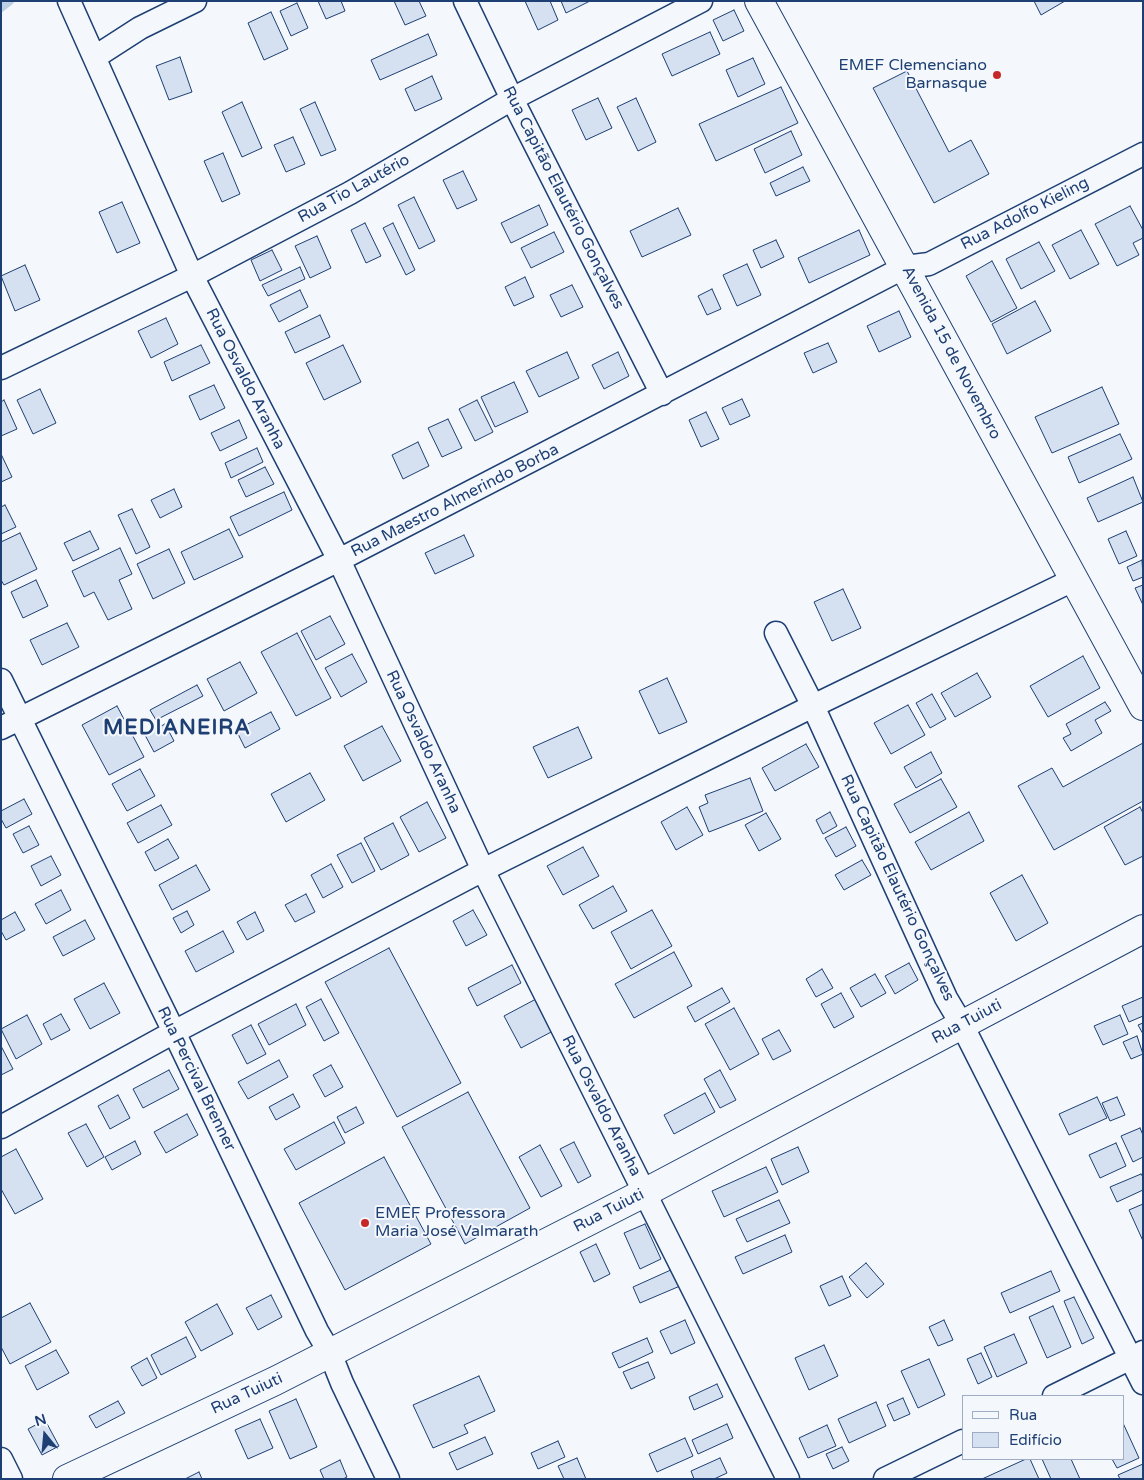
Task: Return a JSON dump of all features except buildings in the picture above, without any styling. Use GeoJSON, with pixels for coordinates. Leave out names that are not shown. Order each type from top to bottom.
{"type":"FeatureCollection","features":[{"type":"Feature","properties":{"kind":"main road","name":"Avenida 15 de Novembro"},"geometry":{"type":"LineString","coordinates":[[759,1],[1143,706]]}},
{"type":"Feature","properties":{"kind":"main road","name":"Rua Tuiuti"},"geometry":{"type":"LineString","coordinates":[[67,1479],[330,1353],[644,1193],[1143,928]]}},
{"type":"Feature","properties":{"kind":"street","name":"Rua Osvaldo Aranha"},"geometry":{"type":"LineString","coordinates":[[69,1],[192,276],[339,560],[483,870],[788,1479]]}},
{"type":"Feature","properties":{"kind":"street"},"geometry":{"type":"LineString","coordinates":[[95,57],[140,28],[195,1]]}},
{"type":"Feature","properties":{"kind":"street","name":"Rua Capitão Elautério Gonçalves"},"geometry":{"type":"LineString","coordinates":[[465,1],[512,99],[662,394]]}},
{"type":"Feature","properties":{"kind":"street","name":"Rua Tio Lautério"},"geometry":{"type":"LineString","coordinates":[[1,368],[192,276],[350,193],[512,99],[701,1]]}},
{"type":"Feature","properties":{"kind":"street","name":"Rua Adolfo Kieling"},"geometry":{"type":"LineString","coordinates":[[905,267],[929,264],[1143,154]]}},
{"type":"Feature","properties":{"kind":"street","name":"Rua Maestro Almerindo Borba"},"geometry":{"type":"LineString","coordinates":[[11,724],[339,560],[905,267]]}},
{"type":"Feature","properties":{"kind":"street"},"geometry":{"type":"LineString","coordinates":[[1,1127],[174,1032],[483,870],[813,706],[1073,580]]}},
{"type":"Feature","properties":{"kind":"street","name":"Rua Capitão Elautério Gonçalves"},"geometry":{"type":"LineString","coordinates":[[776,633],[813,706],[946,998],[1137,1355],[1143,1383]]}},
{"type":"Feature","properties":{"kind":"street","name":"Rua Percival Brenner"},"geometry":{"type":"LineString","coordinates":[[1,680],[11,724],[174,1032],[316,1331],[330,1353],[342,1383],[388,1479]]}},
{"type":"Feature","properties":{"kind":"street"},"geometry":{"type":"LineString","coordinates":[[1056,1395],[1137,1355]]}},
{"type":"Feature","properties":{"kind":"street"},"geometry":{"type":"LineString","coordinates":[[885,1479],[962,1441]]}},
{"type":"Feature","properties":{"kind":"street"},"geometry":{"type":"LineString","coordinates":[[1,1459],[11,1479]]}},
{"type":"Feature","properties":{"kind":"waterway"},"geometry":{"type":"LineString","coordinates":[[1,8],[10,1]]}},
{"type":"Feature","properties":{"kind":"place","name":"EMEF Clemenciano Barnasque"},"geometry":{"type":"Point","coordinates":[997,75]}},
{"type":"Feature","properties":{"kind":"place","name":"EMEF Professora Maria José Valmarath"},"geometry":{"type":"Point","coordinates":[365,1223]}},
{"type":"Feature","properties":{"kind":"district","name":"MEDIANEIRA"},"geometry":{"type":"Point","coordinates":[177,728]}}]}
